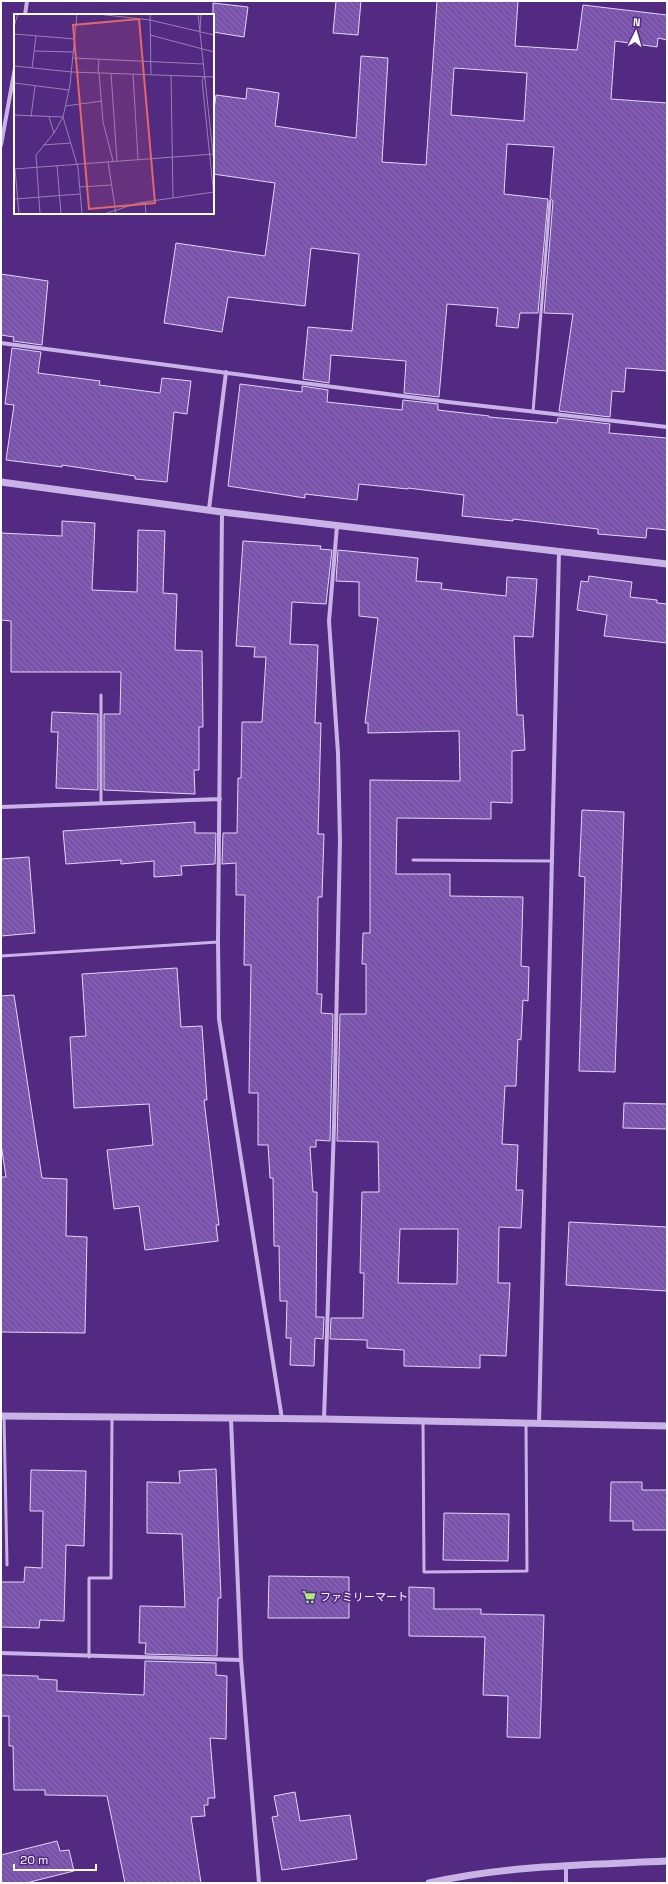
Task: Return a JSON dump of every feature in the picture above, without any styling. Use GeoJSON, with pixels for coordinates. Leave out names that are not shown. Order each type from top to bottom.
{"type":"FeatureCollection","features":[{"type":"Feature","properties":{"kind":"street"},"geometry":{"type":"LineString","coordinates":[[25,14],[27,1]]}},
{"type":"Feature","properties":{"kind":"street"},"geometry":{"type":"LineString","coordinates":[[1,145],[14,74]]}},
{"type":"Feature","properties":{"kind":"street"},"geometry":{"type":"LineString","coordinates":[[1,343],[533,412],[667,427]]}},
{"type":"Feature","properties":{"kind":"street"},"geometry":{"type":"LineString","coordinates":[[209,509],[226,372]]}},
{"type":"Feature","properties":{"kind":"street"},"geometry":{"type":"LineString","coordinates":[[1,482],[209,509],[222,512],[667,564]]}},
{"type":"Feature","properties":{"kind":"street"},"geometry":{"type":"LineString","coordinates":[[222,512],[218,942],[219,1019],[282,1419]]}},
{"type":"Feature","properties":{"kind":"street"},"geometry":{"type":"LineString","coordinates":[[324,1419],[334,1126],[340,840],[338,753],[329,621],[337,526]]}},
{"type":"Feature","properties":{"kind":"street"},"geometry":{"type":"LineString","coordinates":[[539,1424],[559,551]]}},
{"type":"Feature","properties":{"kind":"street"},"geometry":{"type":"LineString","coordinates":[[1,807],[220,799]]}},
{"type":"Feature","properties":{"kind":"street"},"geometry":{"type":"LineString","coordinates":[[3,1416],[324,1419],[667,1426]]}},
{"type":"Feature","properties":{"kind":"street"},"geometry":{"type":"LineString","coordinates":[[231,1419],[241,1660],[259,1883]]}},
{"type":"Feature","properties":{"kind":"street"},"geometry":{"type":"LineString","coordinates":[[1,1654],[241,1660]]}},
{"type":"Feature","properties":{"kind":"street"},"geometry":{"type":"LineString","coordinates":[[429,1883],[454,1877],[500,1871],[667,1861]]}},
{"type":"Feature","properties":{"kind":"street"},"geometry":{"type":"LineString","coordinates":[[566,1867],[566,1883]]}},
{"type":"Feature","properties":{"kind":"lane"},"geometry":{"type":"LineString","coordinates":[[533,412],[550,201]]}},
{"type":"Feature","properties":{"kind":"lane"},"geometry":{"type":"LineString","coordinates":[[101,695],[101,803]]}},
{"type":"Feature","properties":{"kind":"lane"},"geometry":{"type":"LineString","coordinates":[[413,860],[552,861]]}},
{"type":"Feature","properties":{"kind":"lane"},"geometry":{"type":"LineString","coordinates":[[1,956],[218,942]]}},
{"type":"Feature","properties":{"kind":"lane"},"geometry":{"type":"LineString","coordinates":[[3,1416],[6,1565]]}},
{"type":"Feature","properties":{"kind":"lane"},"geometry":{"type":"LineString","coordinates":[[89,1657],[89,1578],[111,1578],[112,1418]]}},
{"type":"Feature","properties":{"kind":"lane"},"geometry":{"type":"LineString","coordinates":[[422,1421],[424,1572],[527,1571],[526,1423]]}},
{"type":"Feature","properties":{"kind":"building"},"geometry":{"type":"Polygon","coordinates":[[[336,1],[361,1],[358,35],[333,33],[336,1]]]}},
{"type":"Feature","properties":{"kind":"building"},"geometry":{"type":"Polygon","coordinates":[[[437,1],[518,1],[515,46],[577,50],[583,5],[667,15],[667,40],[658,38],[657,47],[615,41],[611,99],[667,103],[667,371],[626,368],[624,392],[612,391],[610,417],[559,411],[573,314],[544,313],[553,201],[550,198],[554,147],[507,144],[504,194],[548,199],[538,313],[520,313],[518,328],[496,326],[498,308],[447,304],[439,397],[404,393],[406,361],[331,355],[329,383],[303,379],[308,327],[352,331],[359,254],[311,248],[305,306],[228,297],[222,332],[164,323],[176,243],[265,256],[275,183],[214,174],[214,110],[216,95],[246,99],[247,88],[279,93],[275,126],[356,138],[361,56],[388,58],[382,162],[426,165],[437,1]],[[454,68],[451,115],[524,121],[527,73],[454,68]]]}},
{"type":"Feature","properties":{"kind":"building"},"geometry":{"type":"Polygon","coordinates":[[[213,3],[248,7],[244,37],[214,32],[213,3]]]}},
{"type":"Feature","properties":{"kind":"building"},"geometry":{"type":"Polygon","coordinates":[[[1,274],[48,281],[42,345],[13,341],[14,337],[1,335],[1,274]]]}},
{"type":"Feature","properties":{"kind":"building"},"geometry":{"type":"Polygon","coordinates":[[[12,348],[41,352],[38,373],[100,381],[99,385],[160,393],[162,378],[191,381],[187,414],[174,412],[167,482],[135,479],[135,476],[62,465],[62,467],[6,460],[14,405],[5,404],[12,348]]]}},
{"type":"Feature","properties":{"kind":"building"},"geometry":{"type":"Polygon","coordinates":[[[240,384],[302,392],[302,386],[328,390],[327,402],[402,410],[403,400],[438,404],[438,410],[489,417],[557,423],[558,418],[610,424],[609,433],[667,438],[667,530],[647,528],[646,538],[598,534],[598,529],[513,519],[513,521],[462,516],[464,495],[408,488],[359,484],[357,500],[305,494],[305,498],[228,486],[240,384]]]}},
{"type":"Feature","properties":{"kind":"building"},"geometry":{"type":"Polygon","coordinates":[[[62,521],[95,523],[92,590],[137,592],[138,530],[165,531],[163,593],[177,594],[175,650],[202,651],[203,727],[199,727],[199,770],[194,770],[195,794],[104,790],[104,714],[120,714],[121,672],[11,672],[11,621],[1,620],[1,533],[62,536],[62,521]]]}},
{"type":"Feature","properties":{"kind":"building"},"geometry":{"type":"Polygon","coordinates":[[[243,541],[321,546],[320,549],[332,550],[326,604],[292,602],[290,644],[318,645],[315,723],[321,723],[318,834],[324,834],[322,897],[318,897],[317,994],[322,994],[321,1013],[333,1014],[330,1141],[316,1140],[316,1147],[310,1147],[313,1192],[317,1192],[316,1317],[324,1317],[323,1339],[315,1338],[314,1366],[290,1365],[291,1338],[286,1338],[287,1301],[280,1301],[279,1246],[274,1246],[273,1178],[270,1178],[268,1145],[258,1145],[258,1093],[249,1093],[251,965],[244,965],[245,895],[236,895],[236,863],[222,864],[223,833],[237,833],[238,778],[241,778],[242,722],[262,722],[266,657],[254,657],[255,647],[236,646],[243,541]]]}},
{"type":"Feature","properties":{"kind":"building"},"geometry":{"type":"Polygon","coordinates":[[[338,550],[418,558],[416,581],[442,583],[441,589],[506,596],[507,577],[537,579],[533,637],[514,636],[517,715],[523,715],[525,750],[512,751],[512,803],[491,802],[491,819],[397,818],[396,874],[450,874],[450,896],[523,897],[521,966],[529,967],[528,1001],[523,1000],[521,1040],[518,1039],[516,1086],[505,1086],[502,1144],[518,1145],[516,1190],[523,1190],[521,1228],[499,1227],[498,1283],[510,1283],[506,1356],[480,1355],[480,1368],[404,1366],[404,1350],[367,1348],[367,1340],[330,1339],[331,1318],[363,1318],[364,1273],[360,1273],[362,1192],[379,1192],[378,1142],[337,1141],[340,1014],[366,1014],[366,964],[362,964],[363,933],[370,933],[370,780],[460,781],[459,731],[368,733],[368,723],[365,723],[378,618],[359,616],[359,582],[336,581],[338,550]],[[400,1229],[398,1283],[457,1284],[458,1229],[400,1229]]]}},
{"type":"Feature","properties":{"kind":"building"},"geometry":{"type":"Polygon","coordinates":[[[589,576],[632,582],[630,597],[657,600],[657,603],[667,604],[667,643],[604,636],[607,615],[577,610],[581,581],[588,582],[589,576]]]}},
{"type":"Feature","properties":{"kind":"building"},"geometry":{"type":"Polygon","coordinates":[[[52,712],[98,714],[98,790],[56,788],[58,732],[51,732],[52,712]]]}},
{"type":"Feature","properties":{"kind":"building"},"geometry":{"type":"Polygon","coordinates":[[[582,810],[624,812],[615,1072],[579,1071],[585,877],[579,876],[582,810]]]}},
{"type":"Feature","properties":{"kind":"building"},"geometry":{"type":"Polygon","coordinates":[[[195,822],[195,833],[216,833],[215,864],[181,866],[182,875],[154,877],[154,861],[121,864],[121,860],[66,864],[63,831],[195,822]]]}},
{"type":"Feature","properties":{"kind":"building"},"geometry":{"type":"Polygon","coordinates":[[[29,857],[35,933],[1,936],[1,859],[29,857]]]}},
{"type":"Feature","properties":{"kind":"building"},"geometry":{"type":"Polygon","coordinates":[[[177,968],[181,1027],[202,1026],[207,1100],[204,1100],[219,1225],[216,1225],[218,1241],[145,1250],[139,1206],[114,1209],[107,1150],[153,1145],[149,1104],[74,1108],[70,1037],[86,1036],[82,974],[177,968]]]}},
{"type":"Feature","properties":{"kind":"building"},"geometry":{"type":"Polygon","coordinates":[[[14,995],[42,1178],[67,1179],[66,1236],[87,1237],[85,1333],[1,1332],[1,1177],[6,1177],[1,1144],[1,996],[14,995]]]}},
{"type":"Feature","properties":{"kind":"building"},"geometry":{"type":"Polygon","coordinates":[[[624,1103],[667,1104],[667,1129],[623,1128],[624,1103]]]}},
{"type":"Feature","properties":{"kind":"building"},"geometry":{"type":"Polygon","coordinates":[[[569,1222],[667,1227],[667,1291],[566,1285],[569,1222]]]}},
{"type":"Feature","properties":{"kind":"building"},"geometry":{"type":"Polygon","coordinates":[[[216,1469],[221,1598],[218,1598],[217,1656],[145,1654],[146,1643],[139,1643],[140,1606],[185,1607],[182,1534],[147,1533],[147,1482],[180,1483],[179,1471],[216,1469]]]}},
{"type":"Feature","properties":{"kind":"building"},"geometry":{"type":"Polygon","coordinates":[[[31,1470],[86,1471],[84,1546],[66,1545],[64,1621],[40,1620],[39,1628],[1,1627],[1,1582],[24,1582],[25,1567],[42,1568],[43,1511],[30,1511],[31,1470]]]}},
{"type":"Feature","properties":{"kind":"building"},"geometry":{"type":"Polygon","coordinates":[[[611,1482],[642,1482],[642,1490],[667,1490],[667,1530],[633,1530],[633,1521],[610,1521],[611,1482]]]}},
{"type":"Feature","properties":{"kind":"building"},"geometry":{"type":"Polygon","coordinates":[[[444,1513],[509,1514],[508,1561],[443,1560],[444,1513]]]}},
{"type":"Feature","properties":{"kind":"building","name":"ファミリーマート"},"geometry":{"type":"Polygon","coordinates":[[[269,1576],[349,1577],[349,1618],[268,1618],[269,1576]]]}},
{"type":"Feature","properties":{"kind":"building"},"geometry":{"type":"Polygon","coordinates":[[[409,1587],[434,1588],[434,1609],[481,1609],[481,1614],[544,1615],[540,1738],[507,1737],[508,1696],[483,1695],[485,1637],[409,1636],[409,1587]]]}},
{"type":"Feature","properties":{"kind":"building"},"geometry":{"type":"Polygon","coordinates":[[[145,1661],[216,1663],[216,1675],[227,1676],[226,1739],[210,1738],[215,1798],[208,1798],[208,1805],[204,1805],[205,1816],[191,1817],[201,1883],[125,1883],[107,1796],[45,1795],[45,1790],[14,1790],[13,1746],[9,1746],[9,1716],[1,1716],[1,1675],[38,1676],[38,1679],[57,1680],[57,1691],[144,1695],[145,1661]]]}},
{"type":"Feature","properties":{"kind":"building"},"geometry":{"type":"Polygon","coordinates":[[[295,1792],[300,1821],[350,1815],[357,1859],[282,1870],[272,1817],[278,1816],[274,1796],[295,1792]]]}},
{"type":"Feature","properties":{"kind":"building"},"geometry":{"type":"Polygon","coordinates":[[[57,1841],[60,1851],[69,1850],[74,1871],[26,1883],[1,1883],[1,1855],[57,1841]]]}},
{"type":"Feature","properties":{"kind":"place","name":"ファミリーマート"},"geometry":{"type":"Point","coordinates":[309,1597]}}]}
